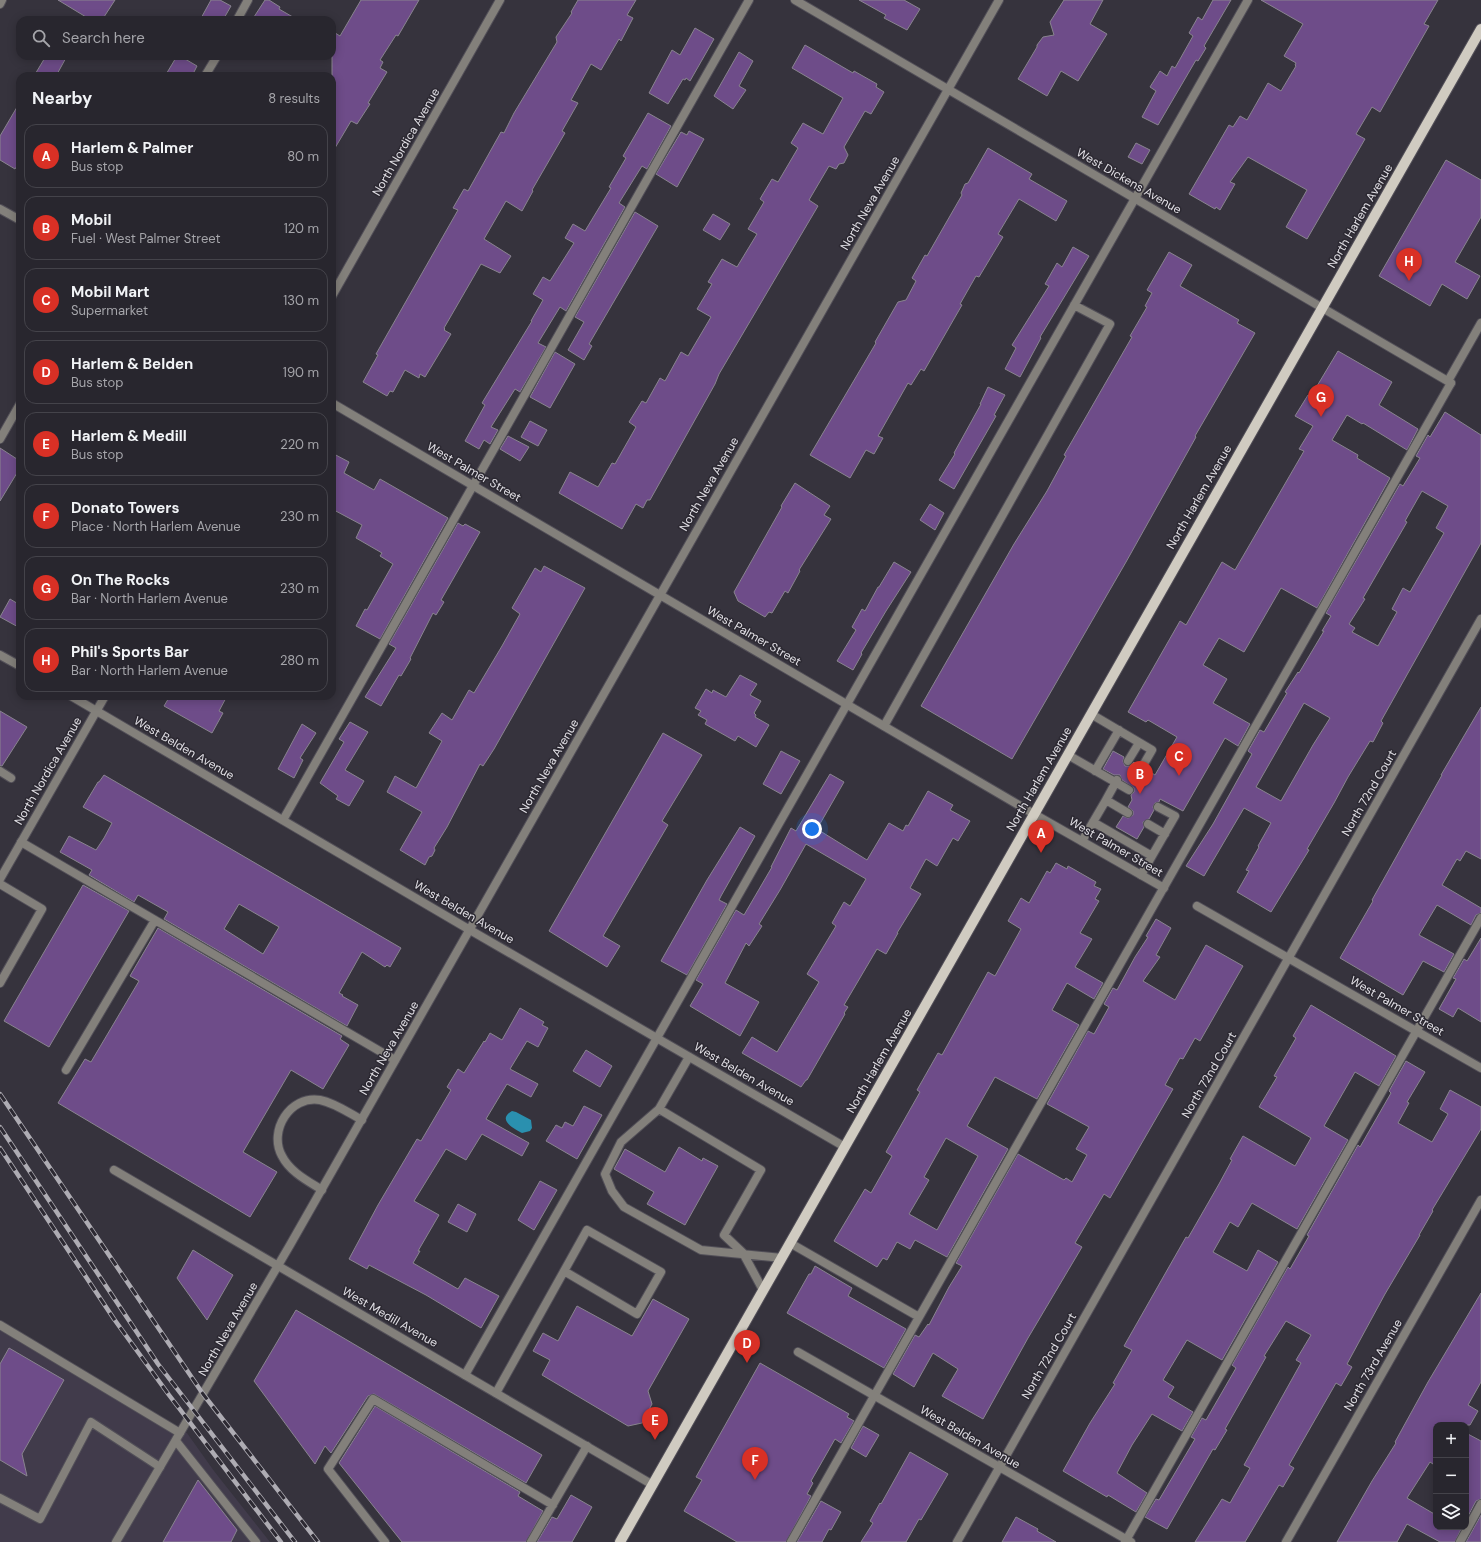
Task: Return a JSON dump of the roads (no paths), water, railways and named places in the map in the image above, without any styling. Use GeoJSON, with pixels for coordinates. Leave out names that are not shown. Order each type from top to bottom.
{"type":"FeatureCollection","features":[{"type":"Feature","properties":{"kind":"main road","name":"North Harlem Avenue"},"geometry":{"type":"LineString","coordinates":[[620,1542],[1481,29]]}},
{"type":"Feature","properties":{"kind":"street"},"geometry":{"type":"LineString","coordinates":[[0,4],[2,0]]}},
{"type":"Feature","properties":{"kind":"street"},"geometry":{"type":"LineString","coordinates":[[239,16],[248,0]]}},
{"type":"Feature","properties":{"kind":"street","name":"North Nordica Avenue"},"geometry":{"type":"LineString","coordinates":[[336,289],[500,0]]}},
{"type":"Feature","properties":{"kind":"street"},"geometry":{"type":"LineString","coordinates":[[284,820],[749,0]]}},
{"type":"Feature","properties":{"kind":"street","name":"West Dickens Avenue"},"geometry":{"type":"LineString","coordinates":[[795,0],[1450,382]]}},
{"type":"Feature","properties":{"kind":"street","name":"North Neva Avenue"},"geometry":{"type":"LineString","coordinates":[[116,1542],[322,1190],[999,0]]}},
{"type":"Feature","properties":{"kind":"street"},"geometry":{"type":"LineString","coordinates":[[465,1375],[1248,0]]}},
{"type":"Feature","properties":{"kind":"street"},"geometry":{"type":"LineString","coordinates":[[208,72],[215,60]]}},
{"type":"Feature","properties":{"kind":"street"},"geometry":{"type":"LineString","coordinates":[[0,209],[16,218]]}},
{"type":"Feature","properties":{"kind":"street"},"geometry":{"type":"LineString","coordinates":[[884,726],[1110,324],[1074,305]]}},
{"type":"Feature","properties":{"kind":"street"},"geometry":{"type":"LineString","coordinates":[[791,1542],[1164,888],[1450,382],[1481,323]]}},
{"type":"Feature","properties":{"kind":"street","name":"West Palmer Street"},"geometry":{"type":"LineString","coordinates":[[336,405],[1034,814],[1164,888]]}},
{"type":"Feature","properties":{"kind":"street"},"geometry":{"type":"LineString","coordinates":[[0,439],[16,411]]}},
{"type":"Feature","properties":{"kind":"street","name":"North 72nd Court"},"geometry":{"type":"LineString","coordinates":[[957,1542],[1481,619]]}},
{"type":"Feature","properties":{"kind":"street"},"geometry":{"type":"LineString","coordinates":[[0,655],[16,664]]}},
{"type":"Feature","properties":{"kind":"street","name":"West Belden Avenue"},"geometry":{"type":"LineString","coordinates":[[78,700],[470,930],[845,1147]]}},
{"type":"Feature","properties":{"kind":"street","name":"North Nordica Avenue"},"geometry":{"type":"LineString","coordinates":[[0,879],[102,700]]}},
{"type":"Feature","properties":{"kind":"street"},"geometry":{"type":"LineString","coordinates":[[1091,714],[1152,750],[1141,769]]}},
{"type":"Feature","properties":{"kind":"street"},"geometry":{"type":"LineString","coordinates":[[1095,771],[1119,730]]}},
{"type":"Feature","properties":{"kind":"street"},"geometry":{"type":"LineString","coordinates":[[1128,761],[1139,743]]}},
{"type":"Feature","properties":{"kind":"street"},"geometry":{"type":"LineString","coordinates":[[1068,755],[1095,771],[1117,781],[1130,790]]}},
{"type":"Feature","properties":{"kind":"street"},"geometry":{"type":"LineString","coordinates":[[0,771],[11,778]]}},
{"type":"Feature","properties":{"kind":"street"},"geometry":{"type":"LineString","coordinates":[[1082,841],[1117,781]]}},
{"type":"Feature","properties":{"kind":"street"},"geometry":{"type":"LineString","coordinates":[[1106,800],[1128,813]]}},
{"type":"Feature","properties":{"kind":"street"},"geometry":{"type":"LineString","coordinates":[[1141,875],[1175,816],[1158,807]]}},
{"type":"Feature","properties":{"kind":"street"},"geometry":{"type":"LineString","coordinates":[[1093,822],[1152,856]]}},
{"type":"Feature","properties":{"kind":"street"},"geometry":{"type":"LineString","coordinates":[[1148,824],[1165,834]]}},
{"type":"Feature","properties":{"kind":"street"},"geometry":{"type":"LineString","coordinates":[[21,842],[395,1060]]}},
{"type":"Feature","properties":{"kind":"street"},"geometry":{"type":"LineString","coordinates":[[0,884],[42,909],[0,983]]}},
{"type":"Feature","properties":{"kind":"street","name":"West Palmer Street"},"geometry":{"type":"LineString","coordinates":[[1197,906],[1481,1068]]}},
{"type":"Feature","properties":{"kind":"street"},"geometry":{"type":"LineString","coordinates":[[1128,1541],[1481,918]]}},
{"type":"Feature","properties":{"kind":"street"},"geometry":{"type":"LineString","coordinates":[[66,1070],[155,920]]}},
{"type":"Feature","properties":{"kind":"street"},"geometry":{"type":"LineString","coordinates":[[689,1056],[659,1108],[621,1142],[605,1174],[612,1191],[624,1207],[701,1250],[782,1258]]}},
{"type":"Feature","properties":{"kind":"street"},"geometry":{"type":"LineString","coordinates":[[322,1190],[295,1172],[282,1156],[278,1147],[280,1125],[295,1105],[304,1100],[322,1100],[362,1120]]}},
{"type":"Feature","properties":{"kind":"street"},"geometry":{"type":"LineString","coordinates":[[659,1108],[761,1170],[724,1235],[743,1253],[764,1290]]}},
{"type":"Feature","properties":{"kind":"street","name":"West Medill Avenue"},"geometry":{"type":"LineString","coordinates":[[114,1170],[653,1485]]}},
{"type":"Feature","properties":{"kind":"street","name":"North 73rd Avenue"},"geometry":{"type":"LineString","coordinates":[[1286,1542],[1481,1200]]}},
{"type":"Feature","properties":{"kind":"street"},"geometry":{"type":"LineString","coordinates":[[496,1393],[564,1271],[587,1230],[661,1272],[637,1314],[564,1271]]}},
{"type":"Feature","properties":{"kind":"street"},"geometry":{"type":"LineString","coordinates":[[790,1243],[919,1317]]}},
{"type":"Feature","properties":{"kind":"street"},"geometry":{"type":"LineString","coordinates":[[0,1325],[180,1432]]}},
{"type":"Feature","properties":{"kind":"street","name":"West Belden Avenue"},"geometry":{"type":"LineString","coordinates":[[798,1352],[1128,1541]]}},
{"type":"Feature","properties":{"kind":"street"},"geometry":{"type":"LineString","coordinates":[[385,1542],[328,1469],[373,1399],[553,1505]]}},
{"type":"Feature","properties":{"kind":"street"},"geometry":{"type":"LineString","coordinates":[[0,1498],[40,1519],[91,1422],[160,1467]]}},
{"type":"Feature","properties":{"kind":"street"},"geometry":{"type":"LineString","coordinates":[[176,1441],[256,1542]]}},
{"type":"Feature","properties":{"kind":"street"},"geometry":{"type":"LineString","coordinates":[[531,1542],[587,1446]]}},
{"type":"Feature","properties":{"kind":"street"},"geometry":{"type":"LineString","coordinates":[[1460,1542],[1481,1504]]}},
{"type":"Feature","properties":{"kind":"water"},"geometry":{"type":"Polygon","coordinates":[[[512,1111],[531,1120],[532,1128],[530,1131],[522,1133],[508,1124],[506,1118],[512,1111]]]}},
{"type":"Feature","properties":{"kind":"railway"},"geometry":{"type":"LineString","coordinates":[[0,1094],[203,1394],[318,1542]]}},
{"type":"Feature","properties":{"kind":"railway"},"geometry":{"type":"LineString","coordinates":[[0,1127],[158,1364],[295,1542]]}},
{"type":"Feature","properties":{"kind":"railway"},"geometry":{"type":"LineString","coordinates":[[0,1148],[114,1319],[169,1395],[281,1542]]}},
{"type":"Feature","properties":{"kind":"place","name":"Phil's Sports Bar"},"geometry":{"type":"Point","coordinates":[1409,281]}},
{"type":"Feature","properties":{"kind":"place","name":"On The Rocks"},"geometry":{"type":"Point","coordinates":[1321,417]}},
{"type":"Feature","properties":{"kind":"place","name":"Mobil Mart"},"geometry":{"type":"Point","coordinates":[1179,776]}},
{"type":"Feature","properties":{"kind":"place","name":"Mobil"},"geometry":{"type":"Point","coordinates":[1140,794]}},
{"type":"Feature","properties":{"kind":"place","name":"Harlem & Palmer"},"geometry":{"type":"Point","coordinates":[1041,853]}},
{"type":"Feature","properties":{"kind":"place","name":"Harlem & Belden"},"geometry":{"type":"Point","coordinates":[747,1363]}},
{"type":"Feature","properties":{"kind":"place","name":"Harlem & Medill"},"geometry":{"type":"Point","coordinates":[655,1440]}},
{"type":"Feature","properties":{"kind":"place","name":"Donato Towers"},"geometry":{"type":"Point","coordinates":[755,1480]}}]}
